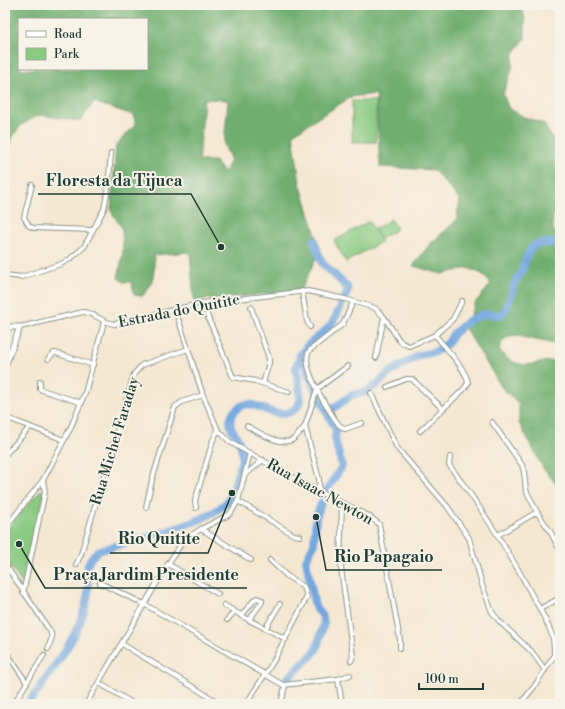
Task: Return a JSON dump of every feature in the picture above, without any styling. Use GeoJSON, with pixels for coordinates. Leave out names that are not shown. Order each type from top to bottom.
{"type":"FeatureCollection","features":[{"type":"Feature","properties":{"kind":"street"},"geometry":{"type":"LineString","coordinates":[[5,276],[21,277],[61,264],[81,250],[104,209],[111,152]]}},
{"type":"Feature","properties":{"kind":"street"},"geometry":{"type":"LineString","coordinates":[[32,185],[24,217],[29,226],[34,228],[93,230]]}},
{"type":"Feature","properties":{"kind":"street"},"geometry":{"type":"LineString","coordinates":[[302,291],[307,321],[310,327]]}},
{"type":"Feature","properties":{"kind":"street","name":"Estrada do Quitite"},"geometry":{"type":"LineString","coordinates":[[20,328],[83,312],[92,314],[104,322],[115,324],[202,303],[311,291],[375,308],[399,340],[405,345],[409,346],[435,335],[453,319],[462,301]]}},
{"type":"Feature","properties":{"kind":"street"},"geometry":{"type":"LineString","coordinates":[[353,302],[343,324],[308,352],[306,362],[316,390],[342,428],[345,429],[362,423]]}},
{"type":"Feature","properties":{"kind":"street"},"geometry":{"type":"LineString","coordinates":[[202,303],[231,376],[235,378],[249,379],[289,392]]}},
{"type":"Feature","properties":{"kind":"street"},"geometry":{"type":"LineString","coordinates":[[251,307],[269,358],[269,363],[262,383]]}},
{"type":"Feature","properties":{"kind":"street"},"geometry":{"type":"LineString","coordinates":[[175,309],[203,395],[218,430],[195,501],[196,508]]}},
{"type":"Feature","properties":{"kind":"street"},"geometry":{"type":"LineString","coordinates":[[376,358],[384,318]]}},
{"type":"Feature","properties":{"kind":"street"},"geometry":{"type":"LineString","coordinates":[[5,528],[44,480],[82,403],[104,322]]}},
{"type":"Feature","properties":{"kind":"street"},"geometry":{"type":"LineString","coordinates":[[5,327],[20,328],[8,352],[5,366]]}},
{"type":"Feature","properties":{"kind":"street"},"geometry":{"type":"LineString","coordinates":[[420,431],[464,389],[468,383],[467,377],[435,335]]}},
{"type":"Feature","properties":{"kind":"street","name":"Rua Michel Faraday"},"geometry":{"type":"LineString","coordinates":[[76,565],[81,554],[134,374],[142,365],[188,349]]}},
{"type":"Feature","properties":{"kind":"street"},"geometry":{"type":"LineString","coordinates":[[48,359],[56,353],[93,365]]}},
{"type":"Feature","properties":{"kind":"street"},"geometry":{"type":"LineString","coordinates":[[247,426],[281,442],[293,440],[305,426],[316,390],[348,366]]}},
{"type":"Feature","properties":{"kind":"street"},"geometry":{"type":"LineString","coordinates":[[387,387],[406,379],[412,379],[443,409]]}},
{"type":"Feature","properties":{"kind":"street"},"geometry":{"type":"LineString","coordinates":[[40,381],[40,389],[82,403]]}},
{"type":"Feature","properties":{"kind":"street"},"geometry":{"type":"LineString","coordinates":[[371,393],[397,448],[447,506],[469,538],[483,588],[492,612],[500,622],[532,652],[545,670]]}},
{"type":"Feature","properties":{"kind":"street"},"geometry":{"type":"LineString","coordinates":[[146,507],[152,480],[175,407],[182,402],[203,395]]}},
{"type":"Feature","properties":{"kind":"street"},"geometry":{"type":"LineString","coordinates":[[5,417],[64,440]]}},
{"type":"Feature","properties":{"kind":"street"},"geometry":{"type":"LineString","coordinates":[[492,422],[522,465],[526,490],[537,512],[550,531],[560,550]]}},
{"type":"Feature","properties":{"kind":"street"},"geometry":{"type":"LineString","coordinates":[[305,426],[320,493]]}},
{"type":"Feature","properties":{"kind":"street"},"geometry":{"type":"LineString","coordinates":[[5,455],[30,427]]}},
{"type":"Feature","properties":{"kind":"street","name":"Rua Isaac Newton"},"geometry":{"type":"LineString","coordinates":[[218,430],[235,445],[320,493],[369,516],[379,524],[400,640],[400,648]]}},
{"type":"Feature","properties":{"kind":"street"},"geometry":{"type":"LineString","coordinates":[[86,704],[144,604],[183,541],[201,529],[230,514],[238,501],[245,475],[248,452]]}},
{"type":"Feature","properties":{"kind":"street"},"geometry":{"type":"LineString","coordinates":[[450,457],[449,465],[468,490],[498,535],[540,609],[553,638],[554,657]]}},
{"type":"Feature","properties":{"kind":"street"},"geometry":{"type":"LineString","coordinates":[[245,475],[263,460]]}},
{"type":"Feature","properties":{"kind":"street"},"geometry":{"type":"LineString","coordinates":[[23,592],[45,492],[44,480]]}},
{"type":"Feature","properties":{"kind":"street"},"geometry":{"type":"LineString","coordinates":[[238,501],[294,535],[300,536]]}},
{"type":"Feature","properties":{"kind":"street"},"geometry":{"type":"LineString","coordinates":[[342,504],[340,562],[353,656],[351,661]]}},
{"type":"Feature","properties":{"kind":"street"},"geometry":{"type":"LineString","coordinates":[[498,535],[537,512]]}},
{"type":"Feature","properties":{"kind":"street"},"geometry":{"type":"LineString","coordinates":[[201,529],[251,560]]}},
{"type":"Feature","properties":{"kind":"street"},"geometry":{"type":"LineString","coordinates":[[246,704],[286,639],[307,600],[307,594],[304,587],[287,576],[270,560]]}},
{"type":"Feature","properties":{"kind":"street"},"geometry":{"type":"LineString","coordinates":[[5,564],[50,631],[52,637],[48,649]]}},
{"type":"Feature","properties":{"kind":"street"},"geometry":{"type":"LineString","coordinates":[[168,564],[218,594]]}},
{"type":"Feature","properties":{"kind":"street"},"geometry":{"type":"LineString","coordinates":[[100,583],[144,604],[285,686],[338,679],[350,675]]}},
{"type":"Feature","properties":{"kind":"street"},"geometry":{"type":"LineString","coordinates":[[241,616],[257,598],[262,602],[249,620]]}},
{"type":"Feature","properties":{"kind":"street"},"geometry":{"type":"LineString","coordinates":[[540,609],[560,598]]}},
{"type":"Feature","properties":{"kind":"street"},"geometry":{"type":"LineString","coordinates":[[265,629],[280,604]]}},
{"type":"Feature","properties":{"kind":"street"},"geometry":{"type":"LineString","coordinates":[[224,605],[241,616],[286,639]]}},
{"type":"Feature","properties":{"kind":"street"},"geometry":{"type":"LineString","coordinates":[[227,620],[234,612]]}},
{"type":"Feature","properties":{"kind":"street"},"geometry":{"type":"LineString","coordinates":[[553,638],[560,641]]}},
{"type":"Feature","properties":{"kind":"street"},"geometry":{"type":"LineString","coordinates":[[122,644],[221,704]]}},
{"type":"Feature","properties":{"kind":"street"},"geometry":{"type":"LineString","coordinates":[[5,650],[27,683]]}},
{"type":"Feature","properties":{"kind":"street"},"geometry":{"type":"LineString","coordinates":[[520,704],[560,650]]}},
{"type":"Feature","properties":{"kind":"street"},"geometry":{"type":"LineString","coordinates":[[16,700],[44,655]]}},
{"type":"Feature","properties":{"kind":"street"},"geometry":{"type":"LineString","coordinates":[[338,679],[342,704]]}},
{"type":"Feature","properties":{"kind":"street"},"geometry":{"type":"LineString","coordinates":[[99,683],[134,704]]}},
{"type":"Feature","properties":{"kind":"street"},"geometry":{"type":"LineString","coordinates":[[281,704],[285,686]]}},
{"type":"Feature","properties":{"kind":"green space"},"geometry":{"type":"Polygon","coordinates":[[[5,5],[521,5],[525,20],[525,39],[514,53],[512,69],[503,94],[509,109],[524,117],[544,124],[551,137],[560,143],[560,208],[555,213],[553,222],[554,232],[560,233],[560,345],[513,335],[503,340],[499,349],[510,360],[523,365],[548,361],[560,363],[560,489],[543,468],[519,423],[519,404],[502,388],[465,328],[475,303],[491,284],[482,274],[468,268],[442,274],[413,266],[430,244],[456,221],[460,200],[434,170],[380,167],[376,94],[351,97],[293,134],[300,183],[320,249],[301,290],[205,299],[194,302],[190,252],[154,255],[154,272],[149,288],[142,296],[134,295],[132,282],[124,282],[118,278],[123,252],[122,228],[112,213],[111,208],[116,145],[136,124],[133,115],[94,102],[80,121],[40,115],[21,125],[10,141],[8,170],[5,179],[5,5]],[[204,99],[199,161],[215,161],[224,172],[231,161],[224,144],[228,100],[204,99]]]}},
{"type":"Feature","properties":{"kind":"green space"},"geometry":{"type":"Polygon","coordinates":[[[352,101],[376,101],[376,142],[352,142],[352,101]]]}},
{"type":"Feature","properties":{"kind":"green space"},"geometry":{"type":"Polygon","coordinates":[[[391,219],[397,229],[380,239],[375,229],[391,219]]]}},
{"type":"Feature","properties":{"kind":"green space"},"geometry":{"type":"Polygon","coordinates":[[[369,221],[381,242],[346,262],[334,241],[369,221]]]}},
{"type":"Feature","properties":{"kind":"green space"},"geometry":{"type":"Polygon","coordinates":[[[42,490],[44,493],[24,583],[21,582],[5,558],[5,531],[42,490]]]}},
{"type":"Feature","properties":{"kind":"waterway"},"geometry":{"type":"LineString","coordinates":[[28,704],[66,649],[78,626],[88,596],[87,569],[93,556],[98,551],[188,524],[205,517],[219,508],[229,499],[242,462],[240,444],[230,424],[231,416],[234,412],[241,406],[248,404],[278,413],[286,413],[295,409],[298,405],[300,401],[300,390],[296,366],[306,347],[332,323],[348,290],[347,287],[322,263],[314,241]]}},
{"type":"Feature","properties":{"kind":"waterway"},"geometry":{"type":"LineString","coordinates":[[328,412],[352,395],[366,392],[389,373],[419,355],[435,352],[448,343],[453,334],[468,321],[483,314],[501,315],[508,305],[514,285],[521,273],[530,250],[537,244],[560,244]]}},
{"type":"Feature","properties":{"kind":"waterway"},"geometry":{"type":"LineString","coordinates":[[285,682],[316,650],[324,623],[322,615],[315,607],[306,560],[314,544],[316,517],[327,490],[342,466],[335,440],[336,430],[312,384],[300,355]]}},
{"type":"Feature","properties":{"kind":"place","name":"Floresta da Tijuca"},"geometry":{"type":"Point","coordinates":[221,247]}},
{"type":"Feature","properties":{"kind":"place","name":"Rio Quitite"},"geometry":{"type":"Point","coordinates":[232,493]}},
{"type":"Feature","properties":{"kind":"place","name":"Rio Papagaio"},"geometry":{"type":"Point","coordinates":[316,517]}},
{"type":"Feature","properties":{"kind":"place","name":"Praça Jardim Presidente"},"geometry":{"type":"Point","coordinates":[19,544]}}]}
